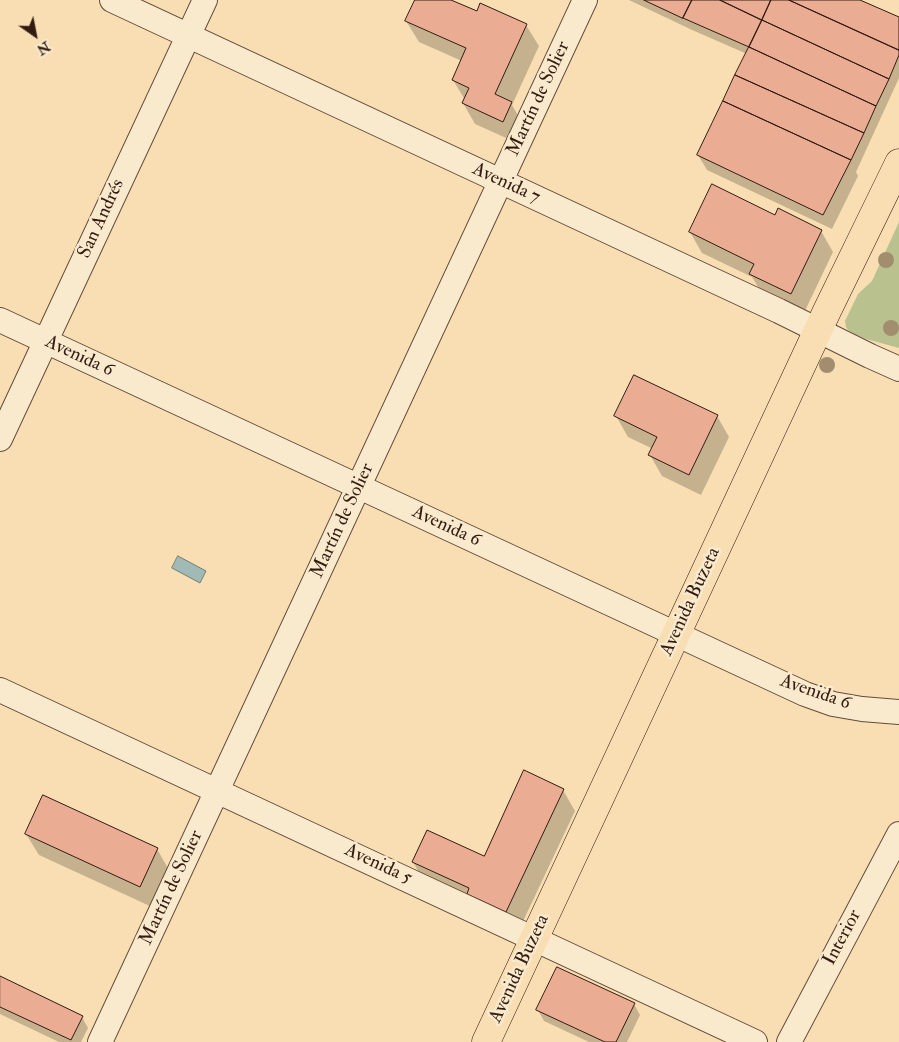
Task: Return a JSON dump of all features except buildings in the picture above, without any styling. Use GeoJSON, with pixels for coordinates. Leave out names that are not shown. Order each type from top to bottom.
{"type":"FeatureCollection","features":[{"type":"Feature","properties":{"kind":"main road","name":"Avenida Buzeta"},"geometry":{"type":"LineString","coordinates":[[486,1042],[834,296],[899,163]]}},
{"type":"Feature","properties":{"kind":"street","name":"Avenida 7"},"geometry":{"type":"LineString","coordinates":[[112,0],[899,369]]}},
{"type":"Feature","properties":{"kind":"street","name":"San Andrés"},"geometry":{"type":"LineString","coordinates":[[0,439],[205,0]]}},
{"type":"Feature","properties":{"kind":"street","name":"Martín de Solier"},"geometry":{"type":"LineString","coordinates":[[100,1042],[585,0]]}},
{"type":"Feature","properties":{"kind":"street","name":"Avenida 6"},"geometry":{"type":"LineString","coordinates":[[0,320],[805,694],[833,704],[899,712]]}},
{"type":"Feature","properties":{"kind":"street","name":"Avenida 5"},"geometry":{"type":"LineString","coordinates":[[0,690],[755,1042]]}},
{"type":"Feature","properties":{"kind":"street","name":"Interior"},"geometry":{"type":"LineString","coordinates":[[789,1042],[899,834]]}},
{"type":"Feature","properties":{"kind":"green space"},"geometry":{"type":"Polygon","coordinates":[[[899,222],[899,348],[855,334],[848,330],[845,321],[858,294],[872,281],[899,222]]]}},
{"type":"Feature","properties":{"kind":"water"},"geometry":{"type":"Polygon","coordinates":[[[178,556],[206,571],[200,583],[172,568],[178,556]]]}}]}
